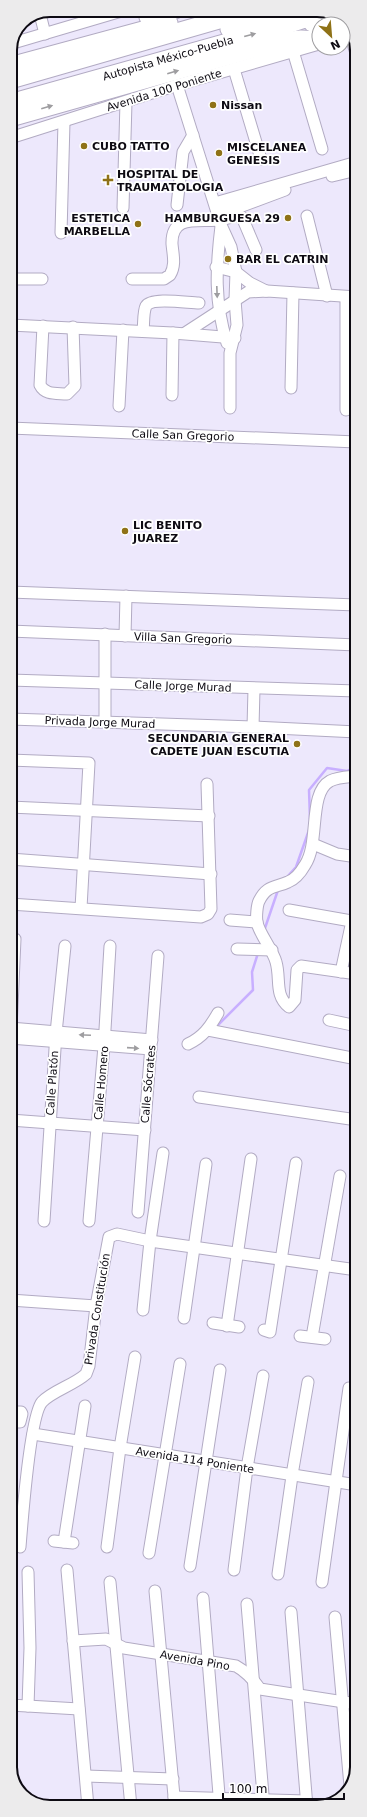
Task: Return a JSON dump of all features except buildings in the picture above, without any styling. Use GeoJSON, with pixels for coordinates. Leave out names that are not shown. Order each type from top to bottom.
{"type":"FeatureCollection","features":[{"type":"Feature","properties":{"kind":"highway"},"geometry":{"type":"LineString","coordinates":[[17,56],[151,17]]}},
{"type":"Feature","properties":{"kind":"highway"},"geometry":{"type":"LineString","coordinates":[[17,64],[189,17]]}},
{"type":"Feature","properties":{"kind":"highway"},"geometry":{"type":"LineString","coordinates":[[17,78],[229,17]]}},
{"type":"Feature","properties":{"kind":"highway"},"geometry":{"type":"LineString","coordinates":[[17,90],[268,17]]}},
{"type":"Feature","properties":{"kind":"highway","name":"Autopista México-Puebla"},"geometry":{"type":"LineString","coordinates":[[17,101],[278,28],[311,17]]}},
{"type":"Feature","properties":{"kind":"highway"},"geometry":{"type":"LineString","coordinates":[[278,28],[311,23]]}},
{"type":"Feature","properties":{"kind":"highway"},"geometry":{"type":"LineString","coordinates":[[17,116],[273,44],[296,40],[311,40]]}},
{"type":"Feature","properties":{"kind":"street"},"geometry":{"type":"LineString","coordinates":[[19,41],[102,17]]}},
{"type":"Feature","properties":{"kind":"street"},"geometry":{"type":"LineString","coordinates":[[41,19],[45,34]]}},
{"type":"Feature","properties":{"kind":"street","name":"Avenida 100 Poniente"},"geometry":{"type":"LineString","coordinates":[[17,136],[178,85],[311,46]]}},
{"type":"Feature","properties":{"kind":"street"},"geometry":{"type":"LineString","coordinates":[[293,51],[322,149]]}},
{"type":"Feature","properties":{"kind":"street"},"geometry":{"type":"LineString","coordinates":[[234,68],[261,159]]}},
{"type":"Feature","properties":{"kind":"street"},"geometry":{"type":"LineString","coordinates":[[178,85],[218,215],[231,247],[236,272],[235,300],[237,325],[230,338]]}},
{"type":"Feature","properties":{"kind":"street"},"geometry":{"type":"LineString","coordinates":[[123,208],[126,102]]}},
{"type":"Feature","properties":{"kind":"street"},"geometry":{"type":"LineString","coordinates":[[61,232],[64,122]]}},
{"type":"Feature","properties":{"kind":"street"},"geometry":{"type":"LineString","coordinates":[[177,204],[183,152],[193,135]]}},
{"type":"Feature","properties":{"kind":"street"},"geometry":{"type":"LineString","coordinates":[[218,215],[350,165]]}},
{"type":"Feature","properties":{"kind":"street"},"geometry":{"type":"LineString","coordinates":[[132,279],[164,279],[170,275],[174,262],[173,233],[177,227],[189,221],[218,215],[300,184],[350,172]]}},
{"type":"Feature","properties":{"kind":"street"},"geometry":{"type":"LineString","coordinates":[[218,215],[242,217],[256,250]]}},
{"type":"Feature","properties":{"kind":"street"},"geometry":{"type":"LineString","coordinates":[[218,215],[216,267],[218,312],[230,338],[230,408]]}},
{"type":"Feature","properties":{"kind":"street"},"geometry":{"type":"LineString","coordinates":[[307,216],[327,296]]}},
{"type":"Feature","properties":{"kind":"street"},"geometry":{"type":"LineString","coordinates":[[216,267],[236,272],[250,283],[267,291]]}},
{"type":"Feature","properties":{"kind":"street"},"geometry":{"type":"LineString","coordinates":[[17,279],[42,279]]}},
{"type":"Feature","properties":{"kind":"street"},"geometry":{"type":"LineString","coordinates":[[185,333],[248,292],[267,291],[350,297]]}},
{"type":"Feature","properties":{"kind":"street"},"geometry":{"type":"LineString","coordinates":[[291,388],[293,293]]}},
{"type":"Feature","properties":{"kind":"street"},"geometry":{"type":"LineString","coordinates":[[143,331],[145,308],[148,303],[156,301],[198,303]]}},
{"type":"Feature","properties":{"kind":"street"},"geometry":{"type":"LineString","coordinates":[[17,325],[173,332],[230,338]]}},
{"type":"Feature","properties":{"kind":"street"},"geometry":{"type":"LineString","coordinates":[[43,326],[40,385],[47,393],[67,394],[75,386],[73,327]]}},
{"type":"Feature","properties":{"kind":"street"},"geometry":{"type":"LineString","coordinates":[[119,406],[123,330]]}},
{"type":"Feature","properties":{"kind":"street"},"geometry":{"type":"LineString","coordinates":[[172,395],[173,332]]}},
{"type":"Feature","properties":{"kind":"street"},"geometry":{"type":"LineString","coordinates":[[346,410],[350,335]]}},
{"type":"Feature","properties":{"kind":"street","name":"Calle San Gregorio"},"geometry":{"type":"LineString","coordinates":[[17,428],[350,442]]}},
{"type":"Feature","properties":{"kind":"street"},"geometry":{"type":"LineString","coordinates":[[17,592],[350,605]]}},
{"type":"Feature","properties":{"kind":"street"},"geometry":{"type":"LineString","coordinates":[[125,636],[126,596]]}},
{"type":"Feature","properties":{"kind":"street","name":"Villa San Gregorio"},"geometry":{"type":"LineString","coordinates":[[17,631],[350,645]]}},
{"type":"Feature","properties":{"kind":"street"},"geometry":{"type":"LineString","coordinates":[[104,722],[105,634]]}},
{"type":"Feature","properties":{"kind":"street","name":"Calle Jorge Murad"},"geometry":{"type":"LineString","coordinates":[[17,680],[254,689],[350,691]]}},
{"type":"Feature","properties":{"kind":"street"},"geometry":{"type":"LineString","coordinates":[[253,727],[254,689]]}},
{"type":"Feature","properties":{"kind":"street","name":"Privada Jorge Murad"},"geometry":{"type":"LineString","coordinates":[[17,719],[350,732]]}},
{"type":"Feature","properties":{"kind":"street"},"geometry":{"type":"LineString","coordinates":[[17,760],[89,763],[82,864],[81,908]]}},
{"type":"Feature","properties":{"kind":"street"},"geometry":{"type":"LineString","coordinates":[[350,777],[330,781],[322,787],[317,799],[313,844],[307,863],[299,874],[289,882],[270,887],[259,901],[257,922],[272,950],[277,964],[278,990],[282,999],[289,1008],[295,1000],[297,970],[302,966],[350,973]]}},
{"type":"Feature","properties":{"kind":"street"},"geometry":{"type":"LineString","coordinates":[[17,904],[201,917],[208,914],[211,909],[211,874],[207,784]]}},
{"type":"Feature","properties":{"kind":"street"},"geometry":{"type":"LineString","coordinates":[[17,807],[209,816]]}},
{"type":"Feature","properties":{"kind":"street"},"geometry":{"type":"LineString","coordinates":[[313,844],[337,854],[350,856]]}},
{"type":"Feature","properties":{"kind":"street"},"geometry":{"type":"LineString","coordinates":[[17,859],[211,874]]}},
{"type":"Feature","properties":{"kind":"street"},"geometry":{"type":"LineString","coordinates":[[289,910],[350,920]]}},
{"type":"Feature","properties":{"kind":"street"},"geometry":{"type":"LineString","coordinates":[[230,920],[257,922]]}},
{"type":"Feature","properties":{"kind":"street"},"geometry":{"type":"LineString","coordinates":[[341,972],[350,937]]}},
{"type":"Feature","properties":{"kind":"street","name":"Calle Platón"},"geometry":{"type":"LineString","coordinates":[[44,1221],[49,1124],[65,946]]}},
{"type":"Feature","properties":{"kind":"street","name":"Calle Homero"},"geometry":{"type":"LineString","coordinates":[[89,1221],[104,1041],[110,946]]}},
{"type":"Feature","properties":{"kind":"street"},"geometry":{"type":"LineString","coordinates":[[237,949],[272,950]]}},
{"type":"Feature","properties":{"kind":"street","name":"Calle Sócrates"},"geometry":{"type":"LineString","coordinates":[[138,1212],[158,956]]}},
{"type":"Feature","properties":{"kind":"street"},"geometry":{"type":"LineString","coordinates":[[188,1044],[199,1039],[208,1030],[218,1013]]}},
{"type":"Feature","properties":{"kind":"street"},"geometry":{"type":"LineString","coordinates":[[329,1020],[350,1024]]}},
{"type":"Feature","properties":{"kind":"street"},"geometry":{"type":"LineString","coordinates":[[208,1030],[350,1058]]}},
{"type":"Feature","properties":{"kind":"street"},"geometry":{"type":"LineString","coordinates":[[17,1033],[152,1045]]}},
{"type":"Feature","properties":{"kind":"street"},"geometry":{"type":"LineString","coordinates":[[199,1097],[350,1119]]}},
{"type":"Feature","properties":{"kind":"street"},"geometry":{"type":"LineString","coordinates":[[17,1121],[145,1130]]}},
{"type":"Feature","properties":{"kind":"street"},"geometry":{"type":"LineString","coordinates":[[143,1310],[150,1241],[163,1153]]}},
{"type":"Feature","properties":{"kind":"street"},"geometry":{"type":"LineString","coordinates":[[227,1326],[251,1159]]}},
{"type":"Feature","properties":{"kind":"street"},"geometry":{"type":"LineString","coordinates":[[184,1318],[206,1164]]}},
{"type":"Feature","properties":{"kind":"street"},"geometry":{"type":"LineString","coordinates":[[267,1331],[296,1164]]}},
{"type":"Feature","properties":{"kind":"street"},"geometry":{"type":"LineString","coordinates":[[312,1338],[340,1176]]}},
{"type":"Feature","properties":{"kind":"street","name":"Privada Constitución"},"geometry":{"type":"LineString","coordinates":[[20,1547],[33,1434],[37,1412],[42,1402],[86,1374],[89,1366],[96,1306],[109,1237],[117,1234],[150,1241]]}},
{"type":"Feature","properties":{"kind":"street"},"geometry":{"type":"LineString","coordinates":[[150,1241],[350,1269]]}},
{"type":"Feature","properties":{"kind":"street"},"geometry":{"type":"LineString","coordinates":[[17,1300],[96,1306]]}},
{"type":"Feature","properties":{"kind":"street"},"geometry":{"type":"LineString","coordinates":[[213,1323],[239,1327]]}},
{"type":"Feature","properties":{"kind":"street"},"geometry":{"type":"LineString","coordinates":[[300,1336],[324,1339]]}},
{"type":"Feature","properties":{"kind":"street"},"geometry":{"type":"LineString","coordinates":[[107,1547],[120,1448],[135,1357]]}},
{"type":"Feature","properties":{"kind":"street"},"geometry":{"type":"LineString","coordinates":[[149,1554],[180,1364]]}},
{"type":"Feature","properties":{"kind":"street"},"geometry":{"type":"LineString","coordinates":[[190,1566],[220,1370]]}},
{"type":"Feature","properties":{"kind":"street"},"geometry":{"type":"LineString","coordinates":[[234,1570],[248,1468],[263,1376]]}},
{"type":"Feature","properties":{"kind":"street"},"geometry":{"type":"LineString","coordinates":[[278,1574],[292,1475],[308,1382]]}},
{"type":"Feature","properties":{"kind":"street"},"geometry":{"type":"LineString","coordinates":[[322,1582],[334,1482],[349,1388]]}},
{"type":"Feature","properties":{"kind":"street"},"geometry":{"type":"LineString","coordinates":[[64,1542],[85,1406]]}},
{"type":"Feature","properties":{"kind":"street"},"geometry":{"type":"LineString","coordinates":[[17,1412],[21,1412],[22,1414],[20,1422],[17,1422]]}},
{"type":"Feature","properties":{"kind":"street","name":"Avenida 114 Poniente"},"geometry":{"type":"LineString","coordinates":[[33,1434],[350,1484]]}},
{"type":"Feature","properties":{"kind":"street"},"geometry":{"type":"LineString","coordinates":[[67,1570],[88,1800]]}},
{"type":"Feature","properties":{"kind":"street"},"geometry":{"type":"LineString","coordinates":[[28,1572],[30,1648],[28,1706]]}},
{"type":"Feature","properties":{"kind":"street"},"geometry":{"type":"LineString","coordinates":[[110,1582],[130,1800]]}},
{"type":"Feature","properties":{"kind":"street"},"geometry":{"type":"LineString","coordinates":[[155,1591],[175,1800]]}},
{"type":"Feature","properties":{"kind":"street"},"geometry":{"type":"LineString","coordinates":[[202,1598],[220,1800]]}},
{"type":"Feature","properties":{"kind":"street"},"geometry":{"type":"LineString","coordinates":[[247,1604],[263,1800]]}},
{"type":"Feature","properties":{"kind":"street"},"geometry":{"type":"LineString","coordinates":[[291,1612],[307,1800]]}},
{"type":"Feature","properties":{"kind":"street"},"geometry":{"type":"LineString","coordinates":[[335,1617],[349,1774]]}},
{"type":"Feature","properties":{"kind":"street","name":"Avenida Pino"},"geometry":{"type":"LineString","coordinates":[[73,1641],[106,1639],[124,1648],[236,1666],[245,1671],[260,1689],[350,1703]]}},
{"type":"Feature","properties":{"kind":"street"},"geometry":{"type":"LineString","coordinates":[[17,1705],[80,1710]]}},
{"type":"Feature","properties":{"kind":"street"},"geometry":{"type":"LineString","coordinates":[[86,1776],[173,1779]]}},
{"type":"Feature","properties":{"kind":"waterway"},"geometry":{"type":"LineString","coordinates":[[310,819],[309,790],[327,768],[347,771],[350,770]]}},
{"type":"Feature","properties":{"kind":"waterway"},"geometry":{"type":"LineString","coordinates":[[287,877],[296,867],[309,830]]}},
{"type":"Feature","properties":{"kind":"waterway"},"geometry":{"type":"LineString","coordinates":[[264,931],[278,890]]}},
{"type":"Feature","properties":{"kind":"waterway"},"geometry":{"type":"LineString","coordinates":[[216,1027],[253,990],[252,972],[258,953]]}},
{"type":"Feature","properties":{"kind":"place","name":"Nissan"},"geometry":{"type":"Point","coordinates":[213,105]}},
{"type":"Feature","properties":{"kind":"place","name":"CUBO TATTO"},"geometry":{"type":"Point","coordinates":[84,146]}},
{"type":"Feature","properties":{"kind":"place","name":"MISCELANEA GENESIS"},"geometry":{"type":"Point","coordinates":[219,153]}},
{"type":"Feature","properties":{"kind":"place","name":"HOSPITAL DE TRAUMATOLOGIA"},"geometry":{"type":"Point","coordinates":[108,180]}},
{"type":"Feature","properties":{"kind":"place","name":"HAMBURGUESA 29"},"geometry":{"type":"Point","coordinates":[288,218]}},
{"type":"Feature","properties":{"kind":"place","name":"ESTETICA MARBELLA"},"geometry":{"type":"Point","coordinates":[138,224]}},
{"type":"Feature","properties":{"kind":"place","name":"BAR EL CATRIN"},"geometry":{"type":"Point","coordinates":[228,259]}},
{"type":"Feature","properties":{"kind":"place","name":"LIC BENITO JUAREZ"},"geometry":{"type":"Point","coordinates":[125,531]}},
{"type":"Feature","properties":{"kind":"place","name":"SECUNDARIA GENERAL CADETE JUAN ESCUTIA"},"geometry":{"type":"Point","coordinates":[297,744]}}]}
